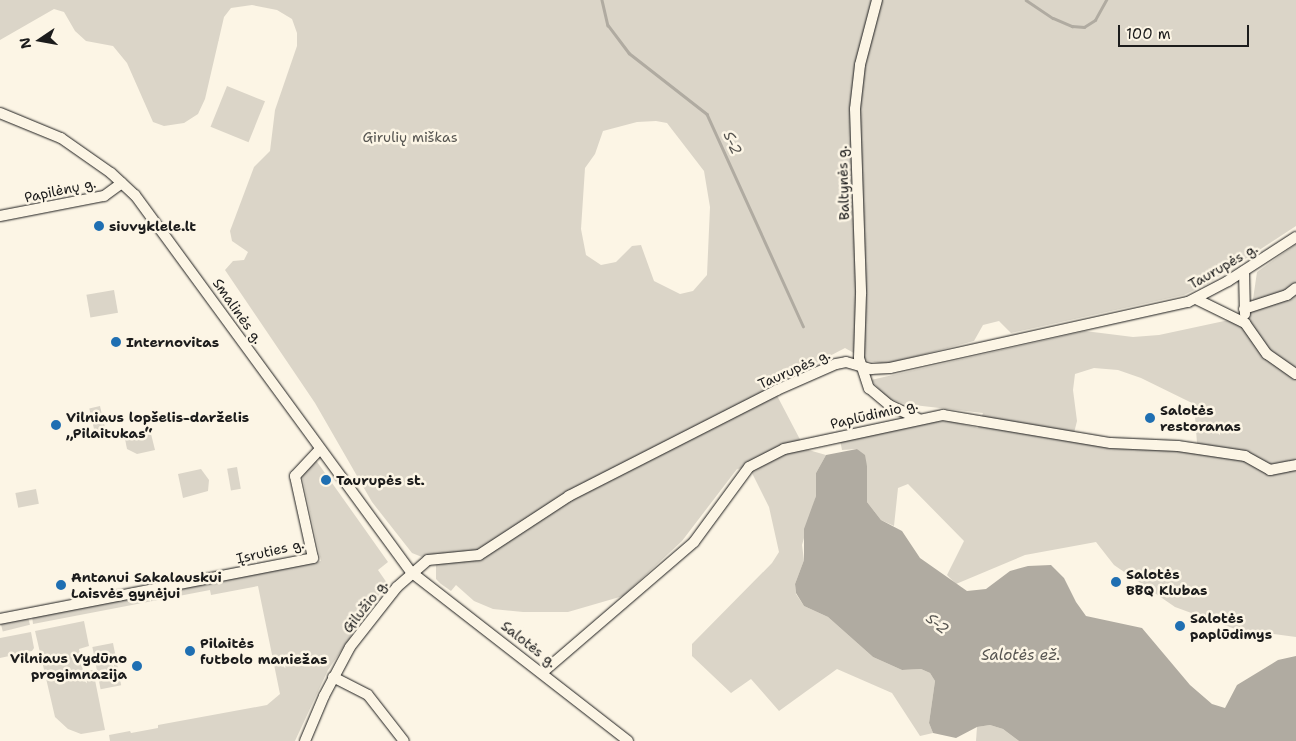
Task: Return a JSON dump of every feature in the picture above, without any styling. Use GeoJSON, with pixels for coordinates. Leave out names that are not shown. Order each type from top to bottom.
{"type":"FeatureCollection","features":[{"type":"Feature","properties":{"kind":"street","name":"Baltynės g."},"geometry":{"type":"LineString","coordinates":[[861,366],[855,109],[860,64],[877,0]]}},
{"type":"Feature","properties":{"kind":"street","name":"Smalinės g."},"geometry":{"type":"LineString","coordinates":[[0,113],[61,138],[122,183],[142,204],[191,268],[320,449],[411,572]]}},
{"type":"Feature","properties":{"kind":"street","name":"Papilėnų g."},"geometry":{"type":"LineString","coordinates":[[0,216],[104,196],[122,183]]}},
{"type":"Feature","properties":{"kind":"street","name":"Taurupės g."},"geometry":{"type":"LineString","coordinates":[[411,572],[434,558],[479,555],[570,496],[808,375],[846,362],[861,366],[890,368],[1196,299],[1296,237]]}},
{"type":"Feature","properties":{"kind":"street"},"geometry":{"type":"LineString","coordinates":[[1244,271],[1245,323]]}},
{"type":"Feature","properties":{"kind":"street"},"geometry":{"type":"LineString","coordinates":[[1244,309],[1274,300],[1296,288]]}},
{"type":"Feature","properties":{"kind":"street"},"geometry":{"type":"LineString","coordinates":[[1196,299],[1245,323],[1267,354],[1296,374]]}},
{"type":"Feature","properties":{"kind":"street"},"geometry":{"type":"LineString","coordinates":[[861,366],[869,388],[889,405],[917,418]]}},
{"type":"Feature","properties":{"kind":"street","name":"Paplūdimio g."},"geometry":{"type":"LineString","coordinates":[[543,672],[694,542],[712,520],[738,479],[764,457],[784,449],[917,418],[960,417],[1111,443],[1187,447],[1245,456],[1270,470],[1296,465]]}},
{"type":"Feature","properties":{"kind":"street","name":"Įsruties g."},"geometry":{"type":"LineString","coordinates":[[0,619],[313,558],[295,476],[320,449]]}},
{"type":"Feature","properties":{"kind":"street","name":"Salotės g."},"geometry":{"type":"LineString","coordinates":[[411,572],[543,672],[628,741]]}},
{"type":"Feature","properties":{"kind":"street","name":"Gilužio g."},"geometry":{"type":"LineString","coordinates":[[305,741],[333,678],[361,631],[411,572]]}},
{"type":"Feature","properties":{"kind":"street"},"geometry":{"type":"LineString","coordinates":[[333,678],[368,695],[381,707],[404,741]]}},
{"type":"Feature","properties":{"kind":"green space","name":"Girulių miškas"},"geometry":{"type":"Polygon","coordinates":[[[0,0],[1296,0],[1296,226],[1207,284],[1184,295],[1011,333],[999,321],[983,325],[974,341],[887,364],[868,361],[845,348],[772,386],[805,449],[826,455],[816,473],[816,496],[802,545],[804,560],[795,584],[796,594],[804,606],[828,617],[873,657],[902,670],[921,669],[930,673],[935,681],[929,723],[933,733],[920,736],[892,693],[837,669],[779,711],[751,679],[731,693],[692,656],[692,644],[772,563],[779,552],[769,507],[749,467],[737,469],[682,541],[623,596],[568,612],[523,612],[493,609],[474,601],[456,585],[451,591],[441,584],[436,579],[436,566],[432,555],[422,557],[412,553],[372,502],[315,403],[225,270],[233,261],[244,260],[248,252],[232,241],[230,231],[254,167],[270,151],[275,110],[297,46],[297,33],[292,19],[277,10],[252,5],[231,8],[224,17],[205,99],[198,114],[184,123],[164,126],[153,122],[127,63],[113,46],[86,41],[75,31],[64,12],[54,9],[0,40],[0,0]],[[656,121],[637,122],[603,131],[595,154],[585,168],[581,229],[586,255],[601,265],[616,262],[632,246],[641,245],[654,281],[680,294],[693,291],[707,275],[710,207],[704,171],[667,123],[656,121]]]}},
{"type":"Feature","properties":{"kind":"green space"},"geometry":{"type":"Polygon","coordinates":[[[227,86],[265,101],[249,142],[211,127],[227,86]]]}},
{"type":"Feature","properties":{"kind":"green space"},"geometry":{"type":"Polygon","coordinates":[[[1296,244],[1296,637],[1235,629],[1175,607],[1114,565],[1096,542],[1025,555],[956,584],[947,575],[964,541],[908,484],[898,488],[894,526],[881,520],[867,502],[867,466],[857,449],[842,450],[840,440],[925,422],[950,421],[978,428],[983,413],[905,404],[887,398],[871,380],[1085,331],[1133,337],[1159,335],[1243,317],[1252,306],[1257,272],[1296,244]],[[1094,368],[1075,374],[1073,390],[1077,421],[1074,433],[1118,440],[1197,443],[1194,404],[1141,378],[1118,370],[1094,368]]]}},
{"type":"Feature","properties":{"kind":"green space"},"geometry":{"type":"Polygon","coordinates":[[[114,290],[118,313],[90,318],[86,295],[114,290]]]}},
{"type":"Feature","properties":{"kind":"green space"},"geometry":{"type":"Polygon","coordinates":[[[100,406],[105,428],[94,431],[89,408],[100,406]]]}},
{"type":"Feature","properties":{"kind":"green space"},"geometry":{"type":"Polygon","coordinates":[[[151,434],[155,450],[137,454],[127,449],[125,439],[151,434]]]}},
{"type":"Feature","properties":{"kind":"green space"},"geometry":{"type":"Polygon","coordinates":[[[315,459],[388,562],[378,570],[387,583],[328,670],[295,741],[110,741],[109,735],[158,728],[158,725],[267,705],[280,694],[258,586],[211,595],[210,590],[33,624],[32,616],[321,561],[301,471],[315,459]]]}},
{"type":"Feature","properties":{"kind":"green space"},"geometry":{"type":"Polygon","coordinates":[[[237,467],[241,489],[231,490],[227,469],[237,467]]]}},
{"type":"Feature","properties":{"kind":"green space"},"geometry":{"type":"Polygon","coordinates":[[[201,469],[209,480],[208,491],[183,498],[178,474],[201,469]]]}},
{"type":"Feature","properties":{"kind":"green space"},"geometry":{"type":"Polygon","coordinates":[[[36,489],[39,504],[18,508],[15,493],[36,489]]]}},
{"type":"Feature","properties":{"kind":"green space"},"geometry":{"type":"Polygon","coordinates":[[[28,617],[30,625],[3,632],[1,624],[28,617]]]}},
{"type":"Feature","properties":{"kind":"green space"},"geometry":{"type":"Polygon","coordinates":[[[84,621],[89,646],[79,649],[83,671],[93,670],[105,730],[81,734],[68,729],[55,717],[35,631],[84,621]]]}},
{"type":"Feature","properties":{"kind":"green space"},"geometry":{"type":"Polygon","coordinates":[[[31,632],[34,648],[32,651],[0,658],[0,638],[31,632]]]}},
{"type":"Feature","properties":{"kind":"green space"},"geometry":{"type":"Polygon","coordinates":[[[113,643],[121,685],[101,689],[92,647],[113,643]]]}},
{"type":"Feature","properties":{"kind":"green space"},"geometry":{"type":"Polygon","coordinates":[[[990,725],[1003,729],[1019,741],[976,741],[977,727],[990,725]]]}},
{"type":"Feature","properties":{"kind":"water","name":"Salotės ež."},"geometry":{"type":"Polygon","coordinates":[[[857,449],[865,455],[867,466],[867,502],[881,520],[902,531],[920,558],[967,591],[986,589],[1010,571],[1028,566],[1051,565],[1064,578],[1076,602],[1086,616],[1142,628],[1190,685],[1212,704],[1225,708],[1237,685],[1278,660],[1296,656],[1296,741],[1019,741],[1003,729],[990,725],[977,727],[956,738],[933,733],[929,723],[935,681],[930,673],[921,669],[902,670],[873,657],[828,617],[804,606],[796,593],[795,584],[804,560],[804,529],[816,496],[816,473],[826,455],[857,449]]]}},
{"type":"Feature","properties":{"kind":"waterway","name":"S-2"},"geometry":{"type":"LineString","coordinates":[[602,0],[608,25],[629,53],[707,114],[803,326]]}},
{"type":"Feature","properties":{"kind":"waterway"},"geometry":{"type":"LineString","coordinates":[[1026,0],[1053,18],[1072,26],[1084,27],[1095,20],[1106,0]]}},
{"type":"Feature","properties":{"kind":"place","name":"siuvyklele.lt"},"geometry":{"type":"Point","coordinates":[99,226]}},
{"type":"Feature","properties":{"kind":"place","name":"Internovitas"},"geometry":{"type":"Point","coordinates":[116,342]}},
{"type":"Feature","properties":{"kind":"place","name":"Salotės restoranas"},"geometry":{"type":"Point","coordinates":[1150,418]}},
{"type":"Feature","properties":{"kind":"place","name":"Vilniaus lopšelis-darželis „Pilaitukas“"},"geometry":{"type":"Point","coordinates":[56,425]}},
{"type":"Feature","properties":{"kind":"place","name":"Taurupės st."},"geometry":{"type":"Point","coordinates":[326,480]}},
{"type":"Feature","properties":{"kind":"place","name":"Salotės BBQ Klubas"},"geometry":{"type":"Point","coordinates":[1116,582]}},
{"type":"Feature","properties":{"kind":"place","name":"Antanui Sakalauskui Laisvės gynėjui"},"geometry":{"type":"Point","coordinates":[61,585]}},
{"type":"Feature","properties":{"kind":"place","name":"Salotės paplūdimys"},"geometry":{"type":"Point","coordinates":[1180,626]}},
{"type":"Feature","properties":{"kind":"place","name":"Pilaitės futbolo maniežas"},"geometry":{"type":"Point","coordinates":[190,651]}},
{"type":"Feature","properties":{"kind":"place","name":"Vilniaus Vydūno progimnazija"},"geometry":{"type":"Point","coordinates":[137,666]}}]}
